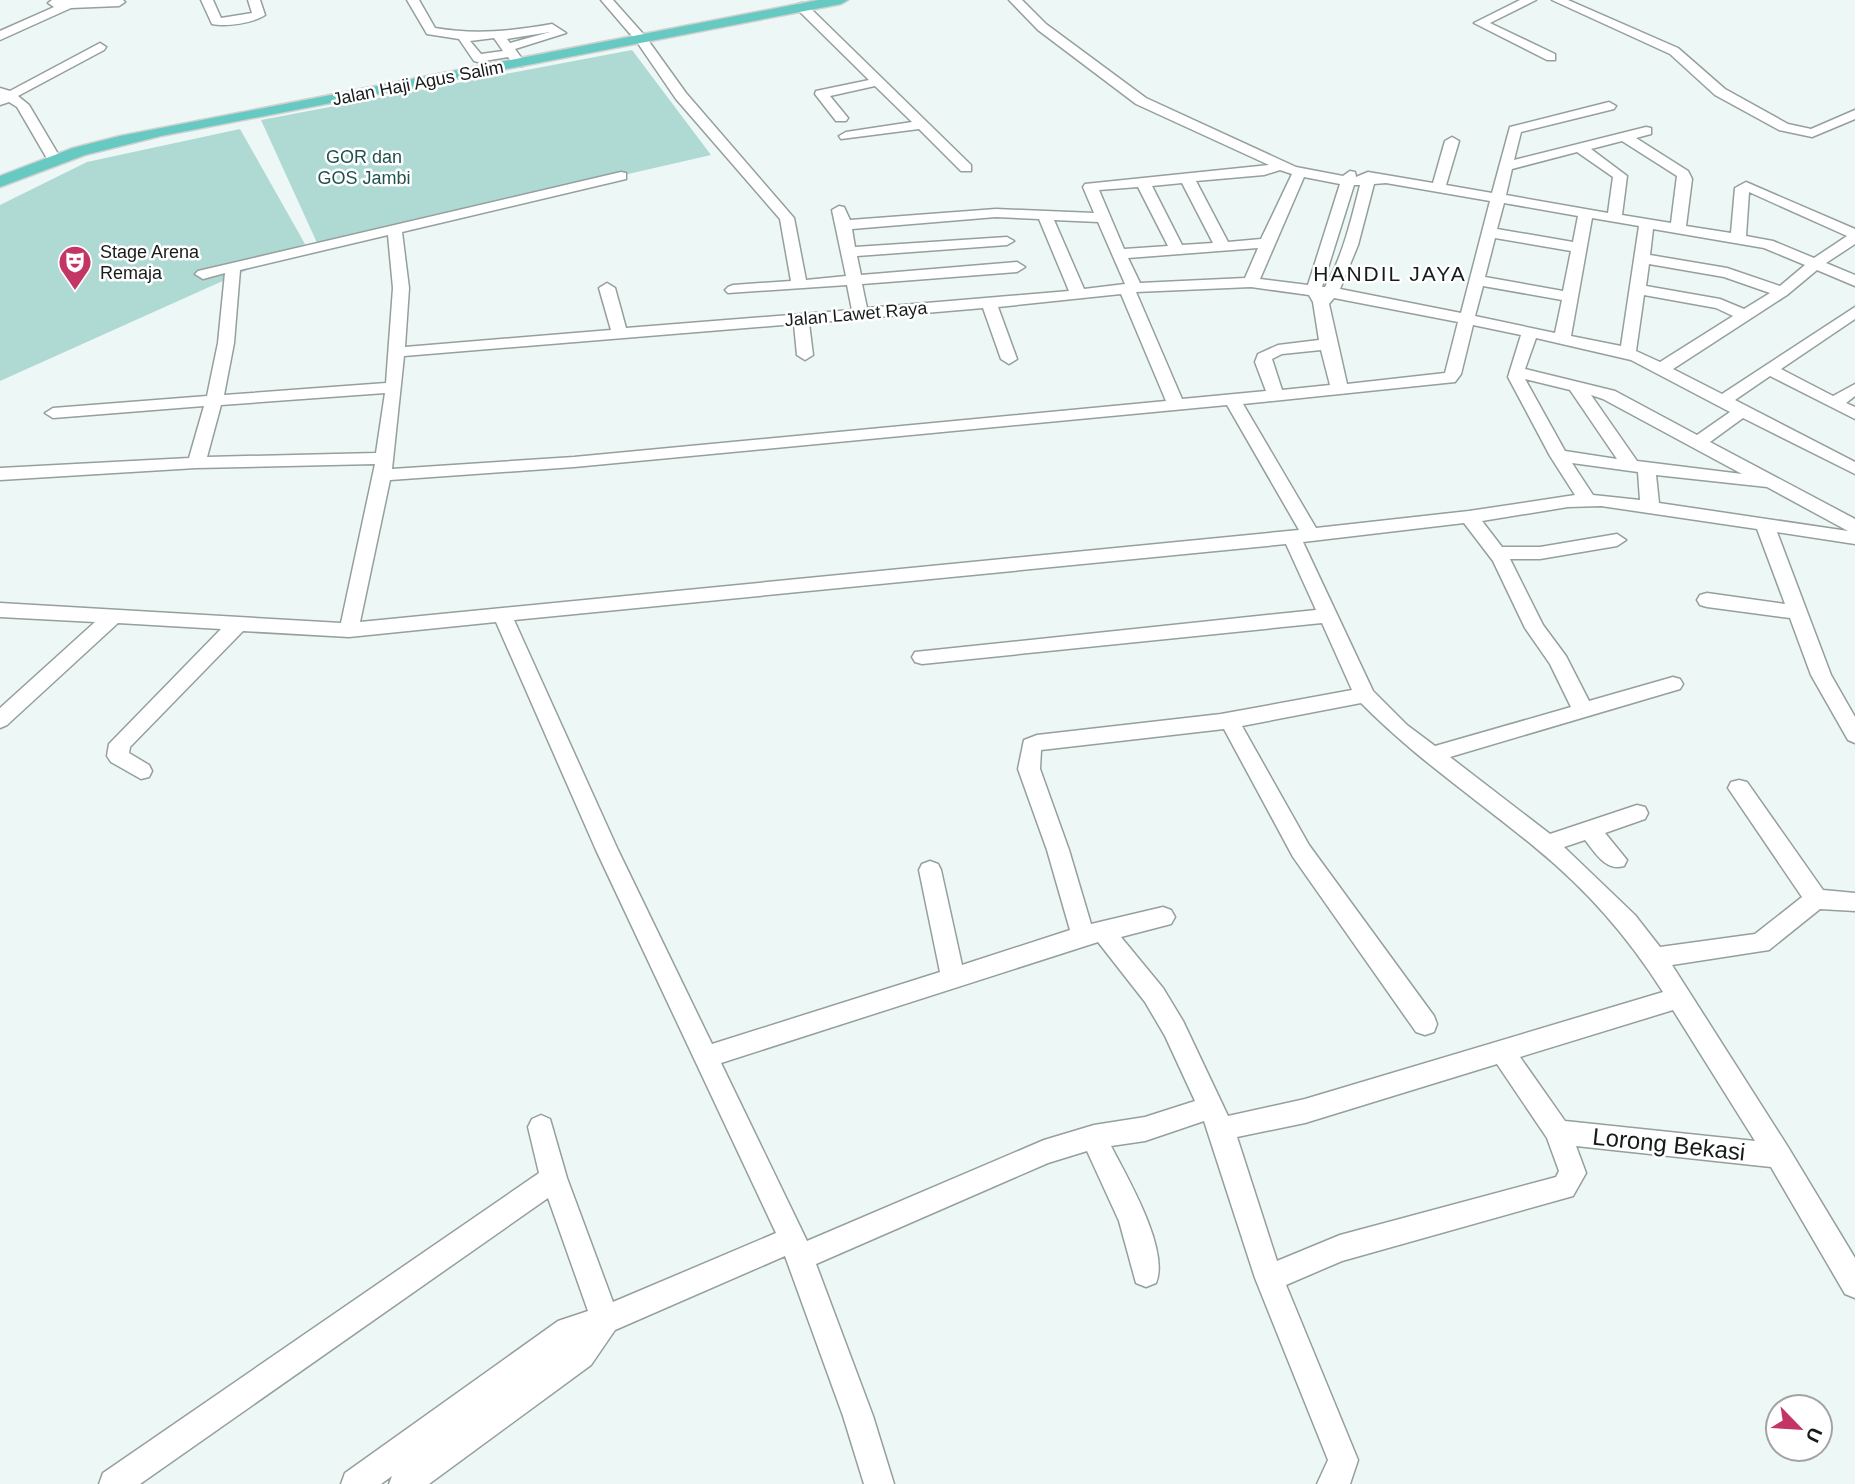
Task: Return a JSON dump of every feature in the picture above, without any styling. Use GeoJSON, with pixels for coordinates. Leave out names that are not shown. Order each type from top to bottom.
{"type":"FeatureCollection","features":[{"type":"Feature","properties":{"kind":"main road","name":"Jalan Haji Agus Salim"},"geometry":{"type":"LineString","coordinates":[[0,182],[54,159],[137,136],[509,50],[641,39],[806,4],[841,0]]}},
{"type":"Feature","properties":{"kind":"street"},"geometry":{"type":"LineString","coordinates":[[48,0],[67,5]]}},
{"type":"Feature","properties":{"kind":"street"},"geometry":{"type":"LineString","coordinates":[[207,0],[216,21],[220,22],[259,15],[254,0]]}},
{"type":"Feature","properties":{"kind":"street"},"geometry":{"type":"LineString","coordinates":[[413,0],[431,31],[466,37],[493,33],[509,50]]}},
{"type":"Feature","properties":{"kind":"street"},"geometry":{"type":"LineString","coordinates":[[607,0],[641,39],[681,96],[784,215],[799,284]]}},
{"type":"Feature","properties":{"kind":"street"},"geometry":{"type":"LineString","coordinates":[[1015,0],[1042,27],[1142,101],[1300,172],[1385,179],[1769,244],[1855,281]]}},
{"type":"Feature","properties":{"kind":"street"},"geometry":{"type":"LineString","coordinates":[[1031,0],[1056,25],[1140,87],[1258,152]]}},
{"type":"Feature","properties":{"kind":"street"},"geometry":{"type":"LineString","coordinates":[[1530,0],[1480,23],[1551,57]]}},
{"type":"Feature","properties":{"kind":"street"},"geometry":{"type":"LineString","coordinates":[[1558,0],[1685,59],[1720,92],[1795,131],[1820,131],[1855,114]]}},
{"type":"Feature","properties":{"kind":"street"},"geometry":{"type":"LineString","coordinates":[[0,36],[67,5],[119,2]]}},
{"type":"Feature","properties":{"kind":"street"},"geometry":{"type":"LineString","coordinates":[[806,4],[877,82],[966,168]]}},
{"type":"Feature","properties":{"kind":"street"},"geometry":{"type":"LineString","coordinates":[[466,37],[464,41],[478,58],[509,50],[520,38]]}},
{"type":"Feature","properties":{"kind":"street"},"geometry":{"type":"LineString","coordinates":[[4,96],[100,47]]}},
{"type":"Feature","properties":{"kind":"street"},"geometry":{"type":"LineString","coordinates":[[841,118],[821,94],[877,82]]}},
{"type":"Feature","properties":{"kind":"street"},"geometry":{"type":"LineString","coordinates":[[4,96],[22,106],[54,159]]}},
{"type":"Feature","properties":{"kind":"street"},"geometry":{"type":"LineString","coordinates":[[0,474],[196,463],[384,467],[575,462],[1449,379],[1453,374],[1515,130],[1609,106]]}},
{"type":"Feature","properties":{"kind":"street"},"geometry":{"type":"LineString","coordinates":[[846,136],[920,125]]}},
{"type":"Feature","properties":{"kind":"street"},"geometry":{"type":"LineString","coordinates":[[1506,166],[1646,131]]}},
{"type":"Feature","properties":{"kind":"street"},"geometry":{"type":"LineString","coordinates":[[1623,136],[1683,174],[1685,179],[1678,228]]}},
{"type":"Feature","properties":{"kind":"street"},"geometry":{"type":"LineString","coordinates":[[1438,188],[1452,141]]}},
{"type":"Feature","properties":{"kind":"street"},"geometry":{"type":"LineString","coordinates":[[1579,147],[1620,176],[1615,217]]}},
{"type":"Feature","properties":{"kind":"street"},"geometry":{"type":"LineString","coordinates":[[1175,405],[1119,254],[1090,187],[1264,171],[1282,163],[1349,178]]}},
{"type":"Feature","properties":{"kind":"street"},"geometry":{"type":"LineString","coordinates":[[1251,282],[1300,172]]}},
{"type":"Feature","properties":{"kind":"street"},"geometry":{"type":"LineString","coordinates":[[202,274],[621,176]]}},
{"type":"Feature","properties":{"kind":"street"},"geometry":{"type":"LineString","coordinates":[[1187,178],[1222,245]]}},
{"type":"Feature","properties":{"kind":"street"},"geometry":{"type":"LineString","coordinates":[[1340,390],[1328,344],[1323,295],[1334,230],[1349,178]]}},
{"type":"Feature","properties":{"kind":"street"},"geometry":{"type":"LineString","coordinates":[[1323,295],[1354,234],[1368,179]]}},
{"type":"Feature","properties":{"kind":"street"},"geometry":{"type":"LineString","coordinates":[[1143,182],[1177,248]]}},
{"type":"Feature","properties":{"kind":"street"},"geometry":{"type":"LineString","coordinates":[[1738,239],[1742,188],[1746,187],[1855,235]]}},
{"type":"Feature","properties":{"kind":"street"},"geometry":{"type":"LineString","coordinates":[[839,210],[850,253],[860,313]]}},
{"type":"Feature","properties":{"kind":"street"},"geometry":{"type":"LineString","coordinates":[[1562,339],[1586,212]]}},
{"type":"Feature","properties":{"kind":"street"},"geometry":{"type":"LineString","coordinates":[[844,225],[996,213],[1104,218]]}},
{"type":"Feature","properties":{"kind":"street"},"geometry":{"type":"LineString","coordinates":[[996,213],[1017,267],[1025,300]]}},
{"type":"Feature","properties":{"kind":"street"},"geometry":{"type":"LineString","coordinates":[[1045,216],[1078,294]]}},
{"type":"Feature","properties":{"kind":"street"},"geometry":{"type":"LineString","coordinates":[[1628,354],[1647,223]]}},
{"type":"Feature","properties":{"kind":"street"},"geometry":{"type":"LineString","coordinates":[[349,631],[384,467],[394,387],[401,280],[395,230]]}},
{"type":"Feature","properties":{"kind":"street"},"geometry":{"type":"LineString","coordinates":[[1334,230],[1354,234]]}},
{"type":"Feature","properties":{"kind":"street"},"geometry":{"type":"LineString","coordinates":[[1488,232],[1579,248]]}},
{"type":"Feature","properties":{"kind":"street"},"geometry":{"type":"LineString","coordinates":[[1661,369],[1782,292],[1855,235]]}},
{"type":"Feature","properties":{"kind":"street"},"geometry":{"type":"LineString","coordinates":[[850,253],[1007,241]]}},
{"type":"Feature","properties":{"kind":"street"},"geometry":{"type":"LineString","coordinates":[[1119,254],[1268,243]]}},
{"type":"Feature","properties":{"kind":"street"},"geometry":{"type":"LineString","coordinates":[[1642,258],[1727,273],[1782,292]]}},
{"type":"Feature","properties":{"kind":"street"},"geometry":{"type":"LineString","coordinates":[[196,463],[217,399],[232,313],[233,267]]}},
{"type":"Feature","properties":{"kind":"street"},"geometry":{"type":"LineString","coordinates":[[736,301],[799,284],[1017,267]]}},
{"type":"Feature","properties":{"kind":"street"},"geometry":{"type":"LineString","coordinates":[[1476,280],[1570,297]]}},
{"type":"Feature","properties":{"kind":"street","name":"Jalan Lawet Raya"},"geometry":{"type":"LineString","coordinates":[[398,352],[620,334],[736,301],[801,318],[1130,289],[1251,282],[1466,319],[1628,354],[1724,400],[1855,469]]}},
{"type":"Feature","properties":{"kind":"street"},"geometry":{"type":"LineString","coordinates":[[607,288],[620,334]]}},
{"type":"Feature","properties":{"kind":"street"},"geometry":{"type":"LineString","coordinates":[[1637,289],[1720,304],[1745,316]]}},
{"type":"Feature","properties":{"kind":"street"},"geometry":{"type":"LineString","coordinates":[[989,303],[1009,359]]}},
{"type":"Feature","properties":{"kind":"street"},"geometry":{"type":"LineString","coordinates":[[1724,400],[1855,312]]}},
{"type":"Feature","properties":{"kind":"street"},"geometry":{"type":"LineString","coordinates":[[801,318],[805,355]]}},
{"type":"Feature","properties":{"kind":"street"},"geometry":{"type":"LineString","coordinates":[[1530,332],[1516,376],[1559,456],[1588,500]]}},
{"type":"Feature","properties":{"kind":"street"},"geometry":{"type":"LineString","coordinates":[[1277,397],[1263,362],[1264,357],[1278,350],[1328,344]]}},
{"type":"Feature","properties":{"kind":"street"},"geometry":{"type":"LineString","coordinates":[[1770,370],[1855,414]]}},
{"type":"Feature","properties":{"kind":"street"},"geometry":{"type":"LineString","coordinates":[[1516,372],[1609,395],[1855,527]]}},
{"type":"Feature","properties":{"kind":"street"},"geometry":{"type":"LineString","coordinates":[[1575,385],[1638,467],[1650,507]]}},
{"type":"Feature","properties":{"kind":"street"},"geometry":{"type":"LineString","coordinates":[[53,413],[394,387]]}},
{"type":"Feature","properties":{"kind":"street"},"geometry":{"type":"LineString","coordinates":[[1834,403],[1855,389]]}},
{"type":"Feature","properties":{"kind":"street"},"geometry":{"type":"LineString","coordinates":[[1233,401],[1301,535],[1328,616],[1365,695],[1400,730],[1547,845],[1627,922],[1654,958],[1779,1156],[1855,1284]]}},
{"type":"Feature","properties":{"kind":"street"},"geometry":{"type":"LineString","coordinates":[[1698,442],[1744,411]]}},
{"type":"Feature","properties":{"kind":"street"},"geometry":{"type":"LineString","coordinates":[[1559,456],[1777,484]]}},
{"type":"Feature","properties":{"kind":"street"},"geometry":{"type":"LineString","coordinates":[[0,610],[349,631],[1301,535],[1469,517],[1588,500],[1855,538]]}},
{"type":"Feature","properties":{"kind":"street"},"geometry":{"type":"LineString","coordinates":[[1469,517],[1496,553],[1535,628],[1559,661],[1582,709]]}},
{"type":"Feature","properties":{"kind":"street"},"geometry":{"type":"LineString","coordinates":[[1766,525],[1821,675],[1855,734]]}},
{"type":"Feature","properties":{"kind":"street"},"geometry":{"type":"LineString","coordinates":[[1496,553],[1540,553],[1617,540]]}},
{"type":"Feature","properties":{"kind":"street"},"geometry":{"type":"LineString","coordinates":[[1707,600],[1798,612]]}},
{"type":"Feature","properties":{"kind":"street"},"geometry":{"type":"LineString","coordinates":[[922,657],[1328,616]]}},
{"type":"Feature","properties":{"kind":"street"},"geometry":{"type":"LineString","coordinates":[[503,617],[607,850],[797,1248],[858,1416],[879,1484]]}},
{"type":"Feature","properties":{"kind":"street"},"geometry":{"type":"LineString","coordinates":[[0,720],[112,618]]}},
{"type":"Feature","properties":{"kind":"street"},"geometry":{"type":"LineString","coordinates":[[141,771],[118,756],[120,744],[237,625]]}},
{"type":"Feature","properties":{"kind":"street"},"geometry":{"type":"LineString","coordinates":[[1432,755],[1673,684]]}},
{"type":"Feature","properties":{"kind":"street"},"geometry":{"type":"LineString","coordinates":[[1332,1484],[1335,1483],[1343,1460],[1269,1278],[1216,1118],[1161,1007],[1093,934],[1058,850],[1029,769],[1029,748],[1037,743],[1230,720],[1365,695]]}},
{"type":"Feature","properties":{"kind":"street"},"geometry":{"type":"LineString","coordinates":[[1230,720],[1301,851],[1425,1024]]}},
{"type":"Feature","properties":{"kind":"street"},"geometry":{"type":"LineString","coordinates":[[1739,788],[1816,899]]}},
{"type":"Feature","properties":{"kind":"street"},"geometry":{"type":"LineString","coordinates":[[1547,845],[1637,813]]}},
{"type":"Feature","properties":{"kind":"street"},"geometry":{"type":"LineString","coordinates":[[1589,830],[1616,860]]}},
{"type":"Feature","properties":{"kind":"street"},"geometry":{"type":"LineString","coordinates":[[930,870],[953,978]]}},
{"type":"Feature","properties":{"kind":"street"},"geometry":{"type":"LineString","coordinates":[[1654,958],[1761,943],[1816,899],[1855,902]]}},
{"type":"Feature","properties":{"kind":"street"},"geometry":{"type":"LineString","coordinates":[[705,1057],[1093,934],[1163,917]]}},
{"type":"Feature","properties":{"kind":"street"},"geometry":{"type":"LineString","coordinates":[[356,1484],[568,1331],[606,1320],[1044,1152],[1094,1137],[1216,1118],[1305,1111],[1678,998]]}},
{"type":"Feature","properties":{"kind":"street"},"geometry":{"type":"LineString","coordinates":[[1269,1278],[1340,1248],[1564,1187],[1573,1173],[1559,1132],[1503,1052]]}},
{"type":"Feature","properties":{"kind":"street"},"geometry":{"type":"LineString","coordinates":[[541,1127],[554,1178],[606,1320]]}},
{"type":"Feature","properties":{"kind":"street","name":"Lorong Bekasi"},"geometry":{"type":"LineString","coordinates":[[1559,1132],[1779,1156]]}},
{"type":"Feature","properties":{"kind":"street"},"geometry":{"type":"LineString","coordinates":[[1094,1137],[1134,1227],[1146,1273]]}},
{"type":"Feature","properties":{"kind":"street"},"geometry":{"type":"LineString","coordinates":[[114,1484],[554,1178]]}},
{"type":"Feature","properties":{"kind":"street"},"geometry":{"type":"LineString","coordinates":[[404,1484],[581,1355],[606,1320]]}},
{"type":"Feature","properties":{"kind":"green space","name":"GOR dan GOS Jambi"},"geometry":{"type":"Polygon","coordinates":[[[632,50],[711,155],[318,245],[261,120],[632,50]]]}},
{"type":"Feature","properties":{"kind":"green space"},"geometry":{"type":"Polygon","coordinates":[[[240,129],[305,244],[0,381],[0,205],[87,162],[240,129]]]}},
{"type":"Feature","properties":{"kind":"place","name":"Stage Arena Remaja"},"geometry":{"type":"Point","coordinates":[75,292]}},
{"type":"Feature","properties":{"kind":"district","name":"HANDIL JAYA"},"geometry":{"type":"Point","coordinates":[1390,273]}}]}
